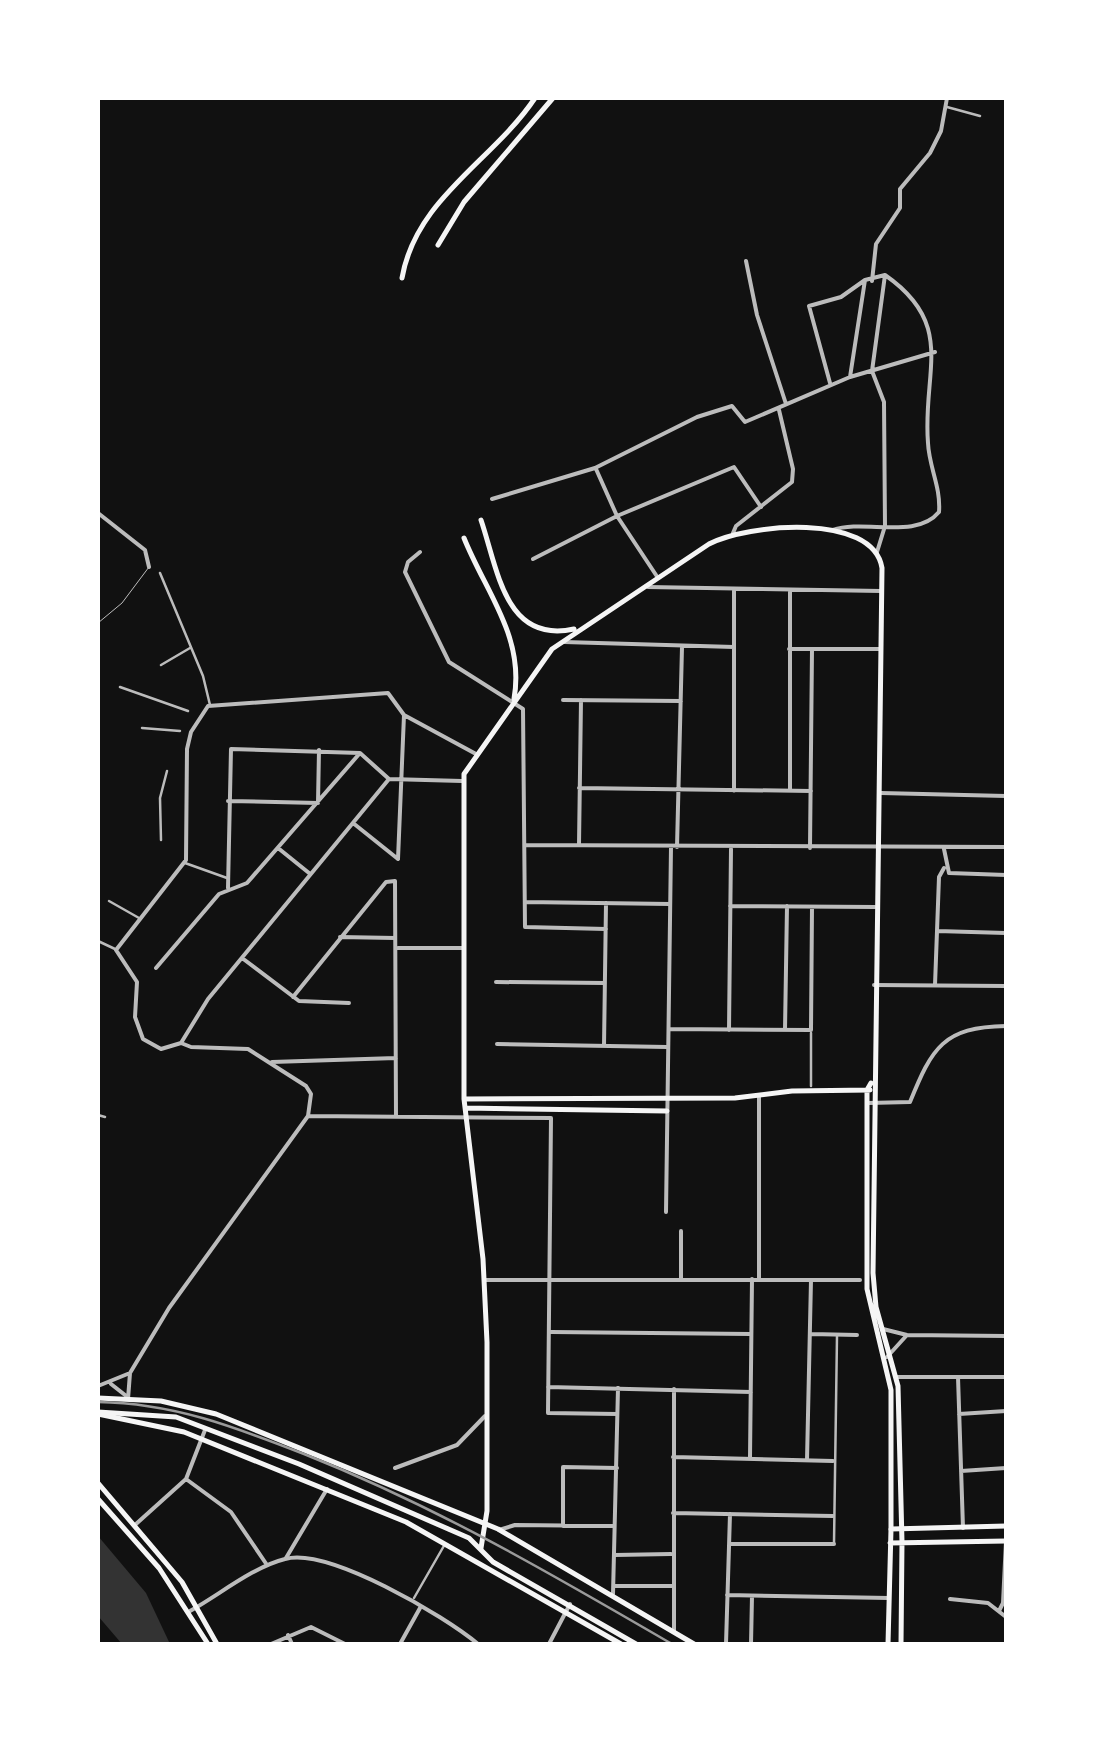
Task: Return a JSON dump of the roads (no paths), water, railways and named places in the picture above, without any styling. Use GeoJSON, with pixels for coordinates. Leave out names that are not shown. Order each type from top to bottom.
{"type":"FeatureCollection","features":[{"type":"Feature","properties":{"kind":"main road"},"geometry":{"type":"LineString","coordinates":[[402,278],[407,252],[429,212],[536,98]]}},
{"type":"Feature","properties":{"kind":"main road"},"geometry":{"type":"LineString","coordinates":[[438,245],[464,202],[553,98]]}},
{"type":"Feature","properties":{"kind":"main road"},"geometry":{"type":"LineString","coordinates":[[481,520],[509,601],[524,624],[546,632],[576,629]]}},
{"type":"Feature","properties":{"kind":"main road"},"geometry":{"type":"LineString","coordinates":[[481,1548],[486,1527],[488,1412],[484,1280],[464,1108],[463,781],[476,754],[513,700],[559,642],[576,629],[734,533],[853,533],[877,552],[881,591],[871,1090],[873,1273],[896,1376],[902,1529],[901,1644]]}},
{"type":"Feature","properties":{"kind":"main road"},"geometry":{"type":"LineString","coordinates":[[464,538],[514,644],[517,673],[513,700]]}},
{"type":"Feature","properties":{"kind":"main road"},"geometry":{"type":"LineString","coordinates":[[464,1098],[668,1099],[871,1090]]}},
{"type":"Feature","properties":{"kind":"main road"},"geometry":{"type":"LineString","coordinates":[[871,1103],[867,1298],[884,1358],[892,1413],[888,1644]]}},
{"type":"Feature","properties":{"kind":"main road"},"geometry":{"type":"LineString","coordinates":[[464,1108],[667,1111]]}},
{"type":"Feature","properties":{"kind":"main road"},"geometry":{"type":"LineString","coordinates":[[98,1398],[161,1401],[216,1414],[499,1530],[694,1644]]}},
{"type":"Feature","properties":{"kind":"main road"},"geometry":{"type":"LineString","coordinates":[[98,1414],[149,1413],[206,1426],[416,1514],[481,1548],[493,1562],[620,1644]]}},
{"type":"Feature","properties":{"kind":"main road"},"geometry":{"type":"LineString","coordinates":[[98,1414],[202,1439],[327,1489],[445,1542],[636,1644]]}},
{"type":"Feature","properties":{"kind":"main road"},"geometry":{"type":"LineString","coordinates":[[98,1482],[136,1524],[198,1607],[218,1644]]}},
{"type":"Feature","properties":{"kind":"main road"},"geometry":{"type":"LineString","coordinates":[[98,1499],[144,1550],[190,1612],[208,1644]]}},
{"type":"Feature","properties":{"kind":"main road"},"geometry":{"type":"LineString","coordinates":[[891,1529],[1006,1526]]}},
{"type":"Feature","properties":{"kind":"main road"},"geometry":{"type":"LineString","coordinates":[[890,1542],[1006,1541]]}},
{"type":"Feature","properties":{"kind":"street"},"geometry":{"type":"LineString","coordinates":[[872,281],[876,244],[900,208],[900,189],[940,134],[947,98]]}},
{"type":"Feature","properties":{"kind":"street"},"geometry":{"type":"LineString","coordinates":[[946,106],[980,116]]}},
{"type":"Feature","properties":{"kind":"street"},"geometry":{"type":"LineString","coordinates":[[746,261],[757,315],[786,404]]}},
{"type":"Feature","properties":{"kind":"street"},"geometry":{"type":"LineString","coordinates":[[830,385],[809,306],[841,298],[864,280],[872,281],[885,274]]}},
{"type":"Feature","properties":{"kind":"street"},"geometry":{"type":"LineString","coordinates":[[830,531],[847,525],[930,522],[938,516],[940,505],[927,440],[935,352],[922,310],[885,274]]}},
{"type":"Feature","properties":{"kind":"street"},"geometry":{"type":"LineString","coordinates":[[877,552],[885,526],[884,402],[872,371],[885,274]]}},
{"type":"Feature","properties":{"kind":"street"},"geometry":{"type":"LineString","coordinates":[[850,378],[864,280]]}},
{"type":"Feature","properties":{"kind":"street"},"geometry":{"type":"LineString","coordinates":[[492,499],[595,468],[732,406],[745,422],[830,385],[935,352]]}},
{"type":"Feature","properties":{"kind":"street"},"geometry":{"type":"LineString","coordinates":[[734,533],[750,515],[789,486],[793,476],[779,410]]}},
{"type":"Feature","properties":{"kind":"street"},"geometry":{"type":"LineString","coordinates":[[532,558],[734,466],[762,506]]}},
{"type":"Feature","properties":{"kind":"street"},"geometry":{"type":"LineString","coordinates":[[595,468],[617,516],[658,578]]}},
{"type":"Feature","properties":{"kind":"street"},"geometry":{"type":"LineString","coordinates":[[98,513],[145,550],[149,567]]}},
{"type":"Feature","properties":{"kind":"street"},"geometry":{"type":"LineString","coordinates":[[750,515],[754,530]]}},
{"type":"Feature","properties":{"kind":"street"},"geometry":{"type":"LineString","coordinates":[[420,552],[408,562],[405,572],[450,662],[523,710],[525,927],[606,929]]}},
{"type":"Feature","properties":{"kind":"street"},"geometry":{"type":"LineString","coordinates":[[160,573],[210,705]]}},
{"type":"Feature","properties":{"kind":"street"},"geometry":{"type":"LineString","coordinates":[[644,587],[881,591]]}},
{"type":"Feature","properties":{"kind":"street"},"geometry":{"type":"LineString","coordinates":[[734,589],[734,790]]}},
{"type":"Feature","properties":{"kind":"street"},"geometry":{"type":"LineString","coordinates":[[790,592],[790,791]]}},
{"type":"Feature","properties":{"kind":"street"},"geometry":{"type":"LineString","coordinates":[[559,642],[734,647]]}},
{"type":"Feature","properties":{"kind":"street"},"geometry":{"type":"LineString","coordinates":[[161,666],[191,647]]}},
{"type":"Feature","properties":{"kind":"street"},"geometry":{"type":"LineString","coordinates":[[666,1212],[670,904],[682,647]]}},
{"type":"Feature","properties":{"kind":"street"},"geometry":{"type":"LineString","coordinates":[[789,649],[880,649]]}},
{"type":"Feature","properties":{"kind":"street"},"geometry":{"type":"LineString","coordinates":[[810,848],[812,649]]}},
{"type":"Feature","properties":{"kind":"street"},"geometry":{"type":"LineString","coordinates":[[120,687],[188,711]]}},
{"type":"Feature","properties":{"kind":"street"},"geometry":{"type":"LineString","coordinates":[[116,950],[185,863],[187,749],[190,732],[210,705],[264,700],[296,703],[379,692],[392,696],[404,714],[476,754]]}},
{"type":"Feature","properties":{"kind":"street"},"geometry":{"type":"LineString","coordinates":[[563,700],[680,701]]}},
{"type":"Feature","properties":{"kind":"street"},"geometry":{"type":"LineString","coordinates":[[579,846],[581,700]]}},
{"type":"Feature","properties":{"kind":"street"},"geometry":{"type":"LineString","coordinates":[[354,823],[398,859],[404,714]]}},
{"type":"Feature","properties":{"kind":"street"},"geometry":{"type":"LineString","coordinates":[[142,728],[180,731]]}},
{"type":"Feature","properties":{"kind":"street"},"geometry":{"type":"LineString","coordinates":[[228,888],[228,801],[234,747],[360,753],[389,779],[463,781]]}},
{"type":"Feature","properties":{"kind":"street"},"geometry":{"type":"LineString","coordinates":[[318,803],[319,750]]}},
{"type":"Feature","properties":{"kind":"street"},"geometry":{"type":"LineString","coordinates":[[156,968],[213,900],[228,888],[247,882],[360,753]]}},
{"type":"Feature","properties":{"kind":"street"},"geometry":{"type":"LineString","coordinates":[[161,840],[160,798],[166,771]]}},
{"type":"Feature","properties":{"kind":"street"},"geometry":{"type":"LineString","coordinates":[[181,1042],[183,1033],[242,958],[389,779]]}},
{"type":"Feature","properties":{"kind":"street"},"geometry":{"type":"LineString","coordinates":[[579,788],[811,791]]}},
{"type":"Feature","properties":{"kind":"street"},"geometry":{"type":"LineString","coordinates":[[877,793],[1006,796]]}},
{"type":"Feature","properties":{"kind":"street"},"geometry":{"type":"LineString","coordinates":[[228,801],[318,803]]}},
{"type":"Feature","properties":{"kind":"street"},"geometry":{"type":"LineString","coordinates":[[525,845],[1006,848]]}},
{"type":"Feature","properties":{"kind":"street"},"geometry":{"type":"LineString","coordinates":[[278,848],[310,874]]}},
{"type":"Feature","properties":{"kind":"street"},"geometry":{"type":"LineString","coordinates":[[729,1030],[731,848]]}},
{"type":"Feature","properties":{"kind":"street"},"geometry":{"type":"LineString","coordinates":[[935,985],[938,877],[944,868],[944,849]]}},
{"type":"Feature","properties":{"kind":"street"},"geometry":{"type":"LineString","coordinates":[[185,863],[228,878]]}},
{"type":"Feature","properties":{"kind":"street"},"geometry":{"type":"LineString","coordinates":[[944,868],[952,873],[1006,875]]}},
{"type":"Feature","properties":{"kind":"street"},"geometry":{"type":"LineString","coordinates":[[293,997],[386,882],[397,884],[396,1117]]}},
{"type":"Feature","properties":{"kind":"street"},"geometry":{"type":"LineString","coordinates":[[108,900],[139,918]]}},
{"type":"Feature","properties":{"kind":"street"},"geometry":{"type":"LineString","coordinates":[[525,902],[670,904]]}},
{"type":"Feature","properties":{"kind":"street"},"geometry":{"type":"LineString","coordinates":[[604,1046],[606,903]]}},
{"type":"Feature","properties":{"kind":"street"},"geometry":{"type":"LineString","coordinates":[[730,906],[875,906]]}},
{"type":"Feature","properties":{"kind":"street"},"geometry":{"type":"LineString","coordinates":[[785,1030],[787,906]]}},
{"type":"Feature","properties":{"kind":"street"},"geometry":{"type":"LineString","coordinates":[[811,1086],[812,907]]}},
{"type":"Feature","properties":{"kind":"street"},"geometry":{"type":"LineString","coordinates":[[937,932],[1006,933]]}},
{"type":"Feature","properties":{"kind":"street"},"geometry":{"type":"LineString","coordinates":[[340,938],[397,938]]}},
{"type":"Feature","properties":{"kind":"street"},"geometry":{"type":"LineString","coordinates":[[98,941],[116,950],[136,980],[136,1017],[143,1039],[161,1049],[181,1042],[220,1050],[244,1048],[272,1062],[310,1091],[308,1116],[182,1288],[130,1373],[128,1399]]}},
{"type":"Feature","properties":{"kind":"street"},"geometry":{"type":"LineString","coordinates":[[398,948],[462,948]]}},
{"type":"Feature","properties":{"kind":"street"},"geometry":{"type":"LineString","coordinates":[[242,958],[299,1001],[348,1003]]}},
{"type":"Feature","properties":{"kind":"street"},"geometry":{"type":"LineString","coordinates":[[496,982],[605,983]]}},
{"type":"Feature","properties":{"kind":"street"},"geometry":{"type":"LineString","coordinates":[[874,985],[1006,986]]}},
{"type":"Feature","properties":{"kind":"street"},"geometry":{"type":"LineString","coordinates":[[98,988],[98,1007]]}},
{"type":"Feature","properties":{"kind":"street"},"geometry":{"type":"LineString","coordinates":[[871,1103],[910,1102],[924,1064],[939,1046],[972,1026],[1006,1026]]}},
{"type":"Feature","properties":{"kind":"street"},"geometry":{"type":"LineString","coordinates":[[668,1029],[811,1030]]}},
{"type":"Feature","properties":{"kind":"street"},"geometry":{"type":"LineString","coordinates":[[497,1044],[668,1047]]}},
{"type":"Feature","properties":{"kind":"street"},"geometry":{"type":"LineString","coordinates":[[272,1062],[396,1058]]}},
{"type":"Feature","properties":{"kind":"street"},"geometry":{"type":"LineString","coordinates":[[750,1457],[759,1095]]}},
{"type":"Feature","properties":{"kind":"street"},"geometry":{"type":"LineString","coordinates":[[98,1114],[105,1116]]}},
{"type":"Feature","properties":{"kind":"street"},"geometry":{"type":"LineString","coordinates":[[308,1116],[551,1118],[548,1412],[618,1414]]}},
{"type":"Feature","properties":{"kind":"street"},"geometry":{"type":"LineString","coordinates":[[681,1230],[681,1279]]}},
{"type":"Feature","properties":{"kind":"street"},"geometry":{"type":"LineString","coordinates":[[484,1280],[860,1280]]}},
{"type":"Feature","properties":{"kind":"street"},"geometry":{"type":"LineString","coordinates":[[808,1460],[811,1280]]}},
{"type":"Feature","properties":{"kind":"street"},"geometry":{"type":"LineString","coordinates":[[883,1330],[906,1335],[1006,1336]]}},
{"type":"Feature","properties":{"kind":"street"},"geometry":{"type":"LineString","coordinates":[[549,1332],[751,1334]]}},
{"type":"Feature","properties":{"kind":"street"},"geometry":{"type":"LineString","coordinates":[[811,1334],[857,1335]]}},
{"type":"Feature","properties":{"kind":"street"},"geometry":{"type":"LineString","coordinates":[[729,1544],[834,1544],[837,1335]]}},
{"type":"Feature","properties":{"kind":"street"},"geometry":{"type":"LineString","coordinates":[[884,1358],[892,1355],[906,1335]]}},
{"type":"Feature","properties":{"kind":"street"},"geometry":{"type":"LineString","coordinates":[[98,1386],[130,1373]]}},
{"type":"Feature","properties":{"kind":"street"},"geometry":{"type":"LineString","coordinates":[[896,1376],[1006,1377]]}},
{"type":"Feature","properties":{"kind":"street"},"geometry":{"type":"LineString","coordinates":[[958,1378],[963,1528]]}},
{"type":"Feature","properties":{"kind":"street"},"geometry":{"type":"LineString","coordinates":[[110,1384],[128,1399]]}},
{"type":"Feature","properties":{"kind":"street"},"geometry":{"type":"LineString","coordinates":[[548,1387],[750,1392]]}},
{"type":"Feature","properties":{"kind":"street"},"geometry":{"type":"LineString","coordinates":[[612,1594],[618,1388]]}},
{"type":"Feature","properties":{"kind":"street"},"geometry":{"type":"LineString","coordinates":[[674,1389],[674,1631]]}},
{"type":"Feature","properties":{"kind":"street"},"geometry":{"type":"LineString","coordinates":[[395,1468],[464,1441],[488,1412]]}},
{"type":"Feature","properties":{"kind":"street"},"geometry":{"type":"LineString","coordinates":[[959,1414],[1006,1412]]}},
{"type":"Feature","properties":{"kind":"street"},"geometry":{"type":"LineString","coordinates":[[136,1524],[186,1479],[206,1426]]}},
{"type":"Feature","properties":{"kind":"street"},"geometry":{"type":"LineString","coordinates":[[672,1456],[833,1461]]}},
{"type":"Feature","properties":{"kind":"street"},"geometry":{"type":"LineString","coordinates":[[562,1526],[562,1468],[617,1468]]}},
{"type":"Feature","properties":{"kind":"street"},"geometry":{"type":"LineString","coordinates":[[961,1471],[1006,1468]]}},
{"type":"Feature","properties":{"kind":"street"},"geometry":{"type":"LineString","coordinates":[[186,1479],[232,1512],[268,1567]]}},
{"type":"Feature","properties":{"kind":"street"},"geometry":{"type":"LineString","coordinates":[[190,1612],[285,1558],[327,1489]]}},
{"type":"Feature","properties":{"kind":"street"},"geometry":{"type":"LineString","coordinates":[[672,1513],[833,1516]]}},
{"type":"Feature","properties":{"kind":"street"},"geometry":{"type":"LineString","coordinates":[[726,1644],[730,1514]]}},
{"type":"Feature","properties":{"kind":"street"},"geometry":{"type":"LineString","coordinates":[[499,1530],[616,1526]]}},
{"type":"Feature","properties":{"kind":"street"},"geometry":{"type":"LineString","coordinates":[[999,1611],[1003,1603],[1006,1541]]}},
{"type":"Feature","properties":{"kind":"street"},"geometry":{"type":"LineString","coordinates":[[414,1598],[445,1542]]}},
{"type":"Feature","properties":{"kind":"street"},"geometry":{"type":"LineString","coordinates":[[615,1555],[672,1554]]}},
{"type":"Feature","properties":{"kind":"street"},"geometry":{"type":"LineString","coordinates":[[285,1558],[347,1567],[478,1644]]}},
{"type":"Feature","properties":{"kind":"street"},"geometry":{"type":"LineString","coordinates":[[613,1586],[672,1586]]}},
{"type":"Feature","properties":{"kind":"street"},"geometry":{"type":"LineString","coordinates":[[727,1595],[889,1598]]}},
{"type":"Feature","properties":{"kind":"street"},"geometry":{"type":"LineString","coordinates":[[752,1596],[752,1644]]}},
{"type":"Feature","properties":{"kind":"street"},"geometry":{"type":"LineString","coordinates":[[950,1598],[988,1603],[1006,1618]]}},
{"type":"Feature","properties":{"kind":"street"},"geometry":{"type":"LineString","coordinates":[[400,1644],[420,1608]]}},
{"type":"Feature","properties":{"kind":"street"},"geometry":{"type":"LineString","coordinates":[[549,1644],[568,1608]]}},
{"type":"Feature","properties":{"kind":"street"},"geometry":{"type":"LineString","coordinates":[[271,1644],[311,1628],[345,1644]]}},
{"type":"Feature","properties":{"kind":"street"},"geometry":{"type":"LineString","coordinates":[[288,1634],[292,1644]]}},
{"type":"Feature","properties":{"kind":"lane"},"geometry":{"type":"LineString","coordinates":[[98,624],[122,603],[149,567]]}},
{"type":"Feature","properties":{"kind":"railway"},"geometry":{"type":"LineString","coordinates":[[98,1402],[126,1403],[203,1418],[353,1474],[492,1542],[672,1644]]}}]}
